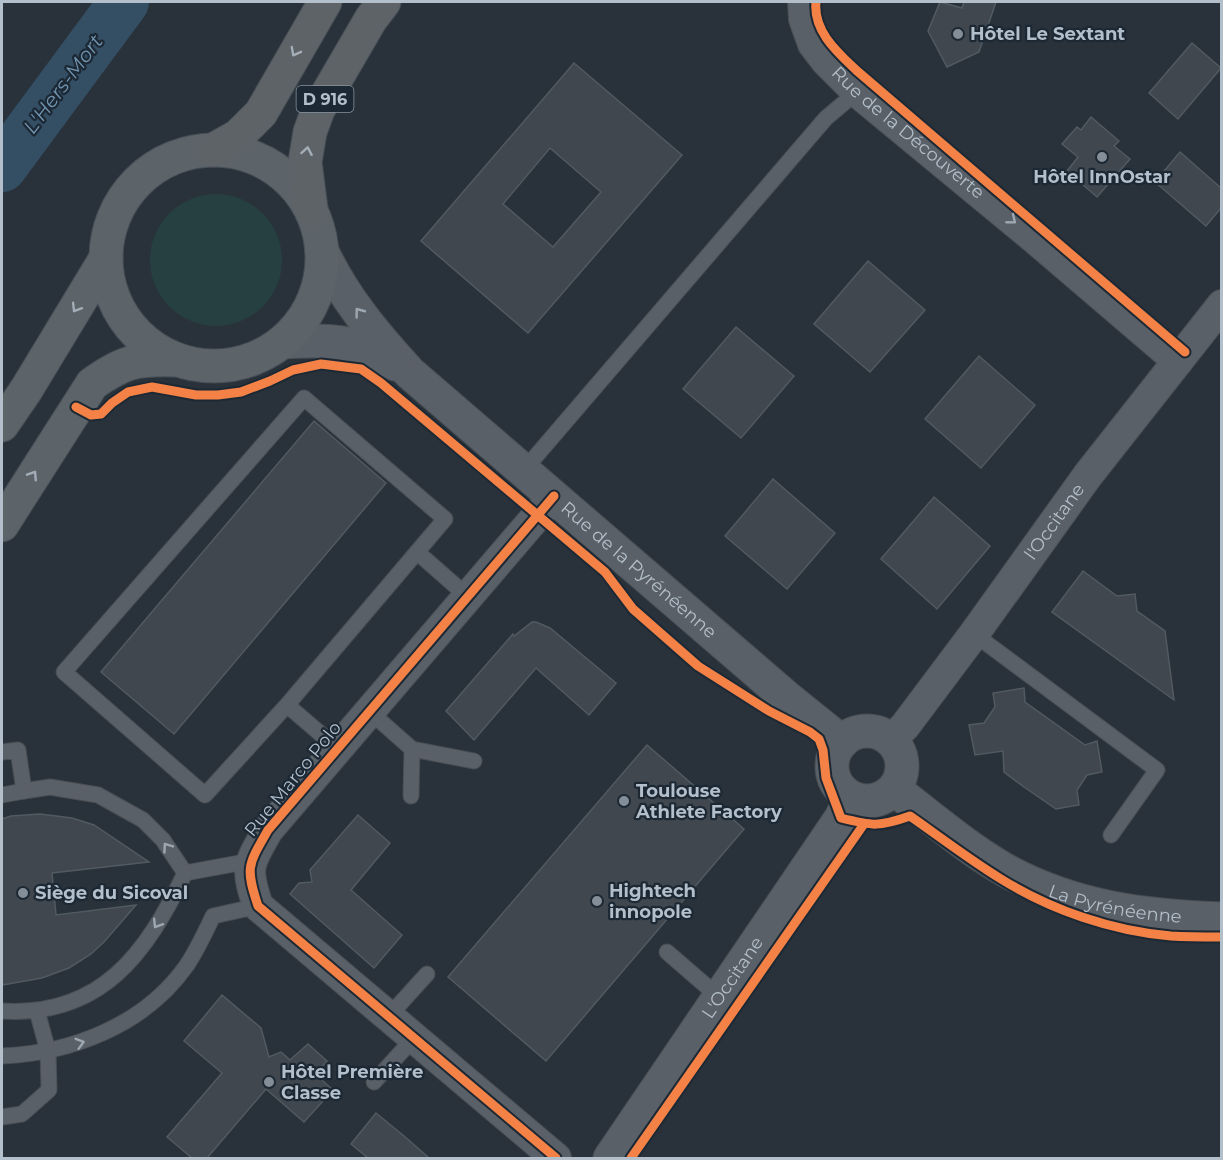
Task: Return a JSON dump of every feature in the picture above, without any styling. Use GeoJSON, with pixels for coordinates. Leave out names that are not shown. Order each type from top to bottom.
{"type":"FeatureCollection","features":[{"type":"Feature","properties":{"kind":"highway","name":"D 916"},"geometry":{"type":"LineString","coordinates":[[213,150],[238,136],[261,113],[325,2]]}},
{"type":"Feature","properties":{"kind":"highway","name":"D 916"},"geometry":{"type":"LineString","coordinates":[[310,209],[305,162],[310,132],[318,110],[371,19],[384,2]]}},
{"type":"Feature","properties":{"kind":"main road"},"geometry":{"type":"LineString","coordinates":[[2,525],[92,384],[112,370],[125,363],[144,359],[175,360],[202,367],[232,366],[260,357],[284,342],[306,316],[319,285],[322,252],[319,230],[310,209],[293,185],[270,166],[243,154],[213,150],[180,155],[150,170],[126,195],[111,225],[106,258],[110,290],[124,320],[147,344],[175,360]]}},
{"type":"Feature","properties":{"kind":"main road"},"geometry":{"type":"LineString","coordinates":[[2,425],[26,390],[106,258]]}},
{"type":"Feature","properties":{"kind":"street","name":"Rue de la Découverte"},"geometry":{"type":"LineString","coordinates":[[803,2],[804,19],[813,44],[856,92],[1034,238],[1190,352]]}},
{"type":"Feature","properties":{"kind":"street","name":"Rue de la Pyrénéenne"},"geometry":{"type":"LineString","coordinates":[[322,252],[334,279],[381,341],[410,373],[785,696],[842,742]]}},
{"type":"Feature","properties":{"kind":"street","name":"l'Occitane"},"geometry":{"type":"LineString","coordinates":[[891,740],[905,726],[974,634],[1088,475],[1190,352],[1221,305]]}},
{"type":"Feature","properties":{"kind":"street","name":"Rue de la Pyrénéenne"},"geometry":{"type":"LineString","coordinates":[[284,342],[312,340],[360,346],[381,355],[410,373]]}},
{"type":"Feature","properties":{"kind":"street","name":"Rue Marco Polo"},"geometry":{"type":"LineString","coordinates":[[258,906],[250,883],[250,861],[268,830],[554,496]]}},
{"type":"Feature","properties":{"kind":"street"},"geometry":{"type":"LineString","coordinates":[[872,731],[891,740],[902,759],[903,770],[894,789],[885,797],[874,801],[851,798],[842,791],[832,772],[836,751],[842,742],[850,735],[872,731]]}},
{"type":"Feature","properties":{"kind":"street","name":"La Pyrénéenne"},"geometry":{"type":"LineString","coordinates":[[894,789],[964,843],[1006,870],[1049,890],[1089,903],[1135,913],[1221,919]]}},
{"type":"Feature","properties":{"kind":"street","name":"L'Occitane"},"geometry":{"type":"LineString","coordinates":[[610,1158],[842,818],[851,798]]}},
{"type":"Feature","properties":{"kind":"street"},"geometry":{"type":"LineString","coordinates":[[258,906],[556,1158]]}},
{"type":"Feature","properties":{"kind":"lane"},"geometry":{"type":"LineString","coordinates":[[525,470],[826,118],[856,92]]}},
{"type":"Feature","properties":{"kind":"lane"},"geometry":{"type":"LineString","coordinates":[[304,398],[446,519],[287,705],[205,795],[64,672],[304,398]]}},
{"type":"Feature","properties":{"kind":"lane"},"geometry":{"type":"LineString","coordinates":[[417,552],[467,596]]}},
{"type":"Feature","properties":{"kind":"lane"},"geometry":{"type":"LineString","coordinates":[[974,634],[1157,770],[1112,835]]}},
{"type":"Feature","properties":{"kind":"lane"},"geometry":{"type":"LineString","coordinates":[[287,705],[337,748]]}},
{"type":"Feature","properties":{"kind":"lane"},"geometry":{"type":"LineString","coordinates":[[369,711],[412,749],[474,761]]}},
{"type":"Feature","properties":{"kind":"lane"},"geometry":{"type":"LineString","coordinates":[[411,796],[412,749]]}},
{"type":"Feature","properties":{"kind":"lane"},"geometry":{"type":"LineString","coordinates":[[2,752],[18,750],[24,791]]}},
{"type":"Feature","properties":{"kind":"lane"},"geometry":{"type":"LineString","coordinates":[[2,795],[51,787],[98,795],[143,820],[163,840],[185,873]]}},
{"type":"Feature","properties":{"kind":"lane"},"geometry":{"type":"LineString","coordinates":[[185,873],[250,861]]}},
{"type":"Feature","properties":{"kind":"lane"},"geometry":{"type":"LineString","coordinates":[[2,1011],[37,1011],[76,1001],[119,974],[150,936],[170,904],[185,873]]}},
{"type":"Feature","properties":{"kind":"lane"},"geometry":{"type":"LineString","coordinates":[[2,1056],[48,1051],[88,1041],[116,1028],[166,989],[186,966],[213,916],[258,906]]}},
{"type":"Feature","properties":{"kind":"lane"},"geometry":{"type":"LineString","coordinates":[[667,952],[719,997]]}},
{"type":"Feature","properties":{"kind":"lane"},"geometry":{"type":"LineString","coordinates":[[388,1017],[427,974]]}},
{"type":"Feature","properties":{"kind":"lane"},"geometry":{"type":"LineString","coordinates":[[2,1117],[22,1114],[49,1090],[48,1051],[37,1011]]}},
{"type":"Feature","properties":{"kind":"lane"},"geometry":{"type":"LineString","coordinates":[[374,1082],[414,1038]]}},
{"type":"Feature","properties":{"kind":"green space"},"geometry":{"type":"Polygon","coordinates":[[[216,194],[241,199],[263,213],[277,235],[282,260],[277,285],[263,307],[241,321],[216,326],[191,321],[169,307],[155,285],[150,260],[155,235],[169,213],[191,199],[216,194]]]}},
{"type":"Feature","properties":{"kind":"building","name":"Hôtel Le Sextant"},"geometry":{"type":"Polygon","coordinates":[[[940,2],[962,8],[964,2],[996,2],[979,52],[947,67],[928,31],[940,2]]]}},
{"type":"Feature","properties":{"kind":"building"},"geometry":{"type":"Polygon","coordinates":[[[1192,43],[1221,68],[1178,119],[1149,93],[1192,43]]]}},
{"type":"Feature","properties":{"kind":"building"},"geometry":{"type":"Polygon","coordinates":[[[574,63],[682,155],[528,333],[421,241],[574,63]],[[550,148],[503,204],[553,247],[601,192],[550,148]]]}},
{"type":"Feature","properties":{"kind":"building","name":"Hôtel InnOstar"},"geometry":{"type":"Polygon","coordinates":[[[1091,117],[1119,141],[1114,146],[1130,159],[1097,197],[1067,171],[1078,157],[1062,144],[1077,127],[1081,130],[1091,117]]]}},
{"type":"Feature","properties":{"kind":"building"},"geometry":{"type":"Polygon","coordinates":[[[1180,152],[1221,188],[1221,208],[1206,226],[1155,182],[1180,152]]]}},
{"type":"Feature","properties":{"kind":"building"},"geometry":{"type":"Polygon","coordinates":[[[868,261],[925,310],[870,372],[814,324],[868,261]]]}},
{"type":"Feature","properties":{"kind":"building"},"geometry":{"type":"Polygon","coordinates":[[[736,327],[794,376],[741,438],[683,389],[736,327]]]}},
{"type":"Feature","properties":{"kind":"building"},"geometry":{"type":"Polygon","coordinates":[[[979,356],[1035,405],[981,468],[925,419],[979,356]]]}},
{"type":"Feature","properties":{"kind":"building"},"geometry":{"type":"Polygon","coordinates":[[[314,421],[386,483],[174,734],[101,672],[314,421]]]}},
{"type":"Feature","properties":{"kind":"building"},"geometry":{"type":"Polygon","coordinates":[[[773,479],[835,533],[787,589],[725,536],[773,479]]]}},
{"type":"Feature","properties":{"kind":"building"},"geometry":{"type":"Polygon","coordinates":[[[934,497],[990,546],[937,609],[881,559],[934,497]]]}},
{"type":"Feature","properties":{"kind":"building"},"geometry":{"type":"Polygon","coordinates":[[[1083,571],[1117,596],[1135,594],[1137,611],[1165,631],[1174,700],[1052,612],[1083,571]]]}},
{"type":"Feature","properties":{"kind":"building"},"geometry":{"type":"Polygon","coordinates":[[[532,622],[550,628],[616,683],[589,715],[536,668],[474,740],[446,711],[513,634],[514,636],[532,622]]]}},
{"type":"Feature","properties":{"kind":"building"},"geometry":{"type":"Polygon","coordinates":[[[1024,688],[1025,702],[1085,745],[1097,741],[1102,772],[1087,775],[1077,790],[1079,805],[1056,809],[1024,787],[1004,772],[1003,751],[975,755],[969,725],[984,723],[995,707],[993,693],[1024,688]]]}},
{"type":"Feature","properties":{"kind":"building","name":"Hightech innopole"},"geometry":{"type":"Polygon","coordinates":[[[647,745],[744,829],[546,1061],[448,977],[647,745]]]}},
{"type":"Feature","properties":{"kind":"building","name":"Siège du Sicoval"},"geometry":{"type":"Polygon","coordinates":[[[40,814],[72,818],[94,825],[149,862],[52,873],[56,915],[136,905],[104,942],[91,954],[69,968],[42,978],[2,985],[2,819],[11,816],[40,814]]]}},
{"type":"Feature","properties":{"kind":"building"},"geometry":{"type":"Polygon","coordinates":[[[358,815],[390,843],[351,890],[402,935],[374,968],[290,894],[299,883],[312,882],[310,870],[358,815]]]}},
{"type":"Feature","properties":{"kind":"building","name":"Hôtel Première Classe"},"geometry":{"type":"Polygon","coordinates":[[[222,995],[261,1028],[269,1057],[281,1052],[290,1060],[308,1044],[327,1061],[315,1074],[333,1090],[304,1122],[266,1089],[207,1158],[192,1158],[167,1137],[222,1073],[184,1041],[222,995]]]}},
{"type":"Feature","properties":{"kind":"building"},"geometry":{"type":"Polygon","coordinates":[[[376,1113],[429,1158],[368,1158],[351,1144],[376,1113]]]}},
{"type":"Feature","properties":{"kind":"waterway","name":"L'Hers-Mort"},"geometry":{"type":"LineString","coordinates":[[2,167],[124,2]]}},
{"type":"Feature","properties":{"kind":"cycle path"},"geometry":{"type":"LineString","coordinates":[[816,2],[816,13],[822,32],[856,70],[1185,352]]}},
{"type":"Feature","properties":{"kind":"cycle path"},"geometry":{"type":"LineString","coordinates":[[76,407],[91,415],[101,414],[128,392],[152,387],[196,395],[218,395],[241,392],[293,370],[321,364],[361,369],[381,383],[605,572],[633,609],[698,666],[769,711],[819,739],[823,750],[826,778],[841,818],[876,824],[910,816],[966,856],[1020,890],[1061,909],[1104,924],[1149,933],[1222,937]]}},
{"type":"Feature","properties":{"kind":"cycle path"},"geometry":{"type":"LineString","coordinates":[[554,496],[268,830],[256,851],[250,874],[258,906],[556,1158]]}},
{"type":"Feature","properties":{"kind":"cycle path"},"geometry":{"type":"LineString","coordinates":[[631,1158],[864,824]]}},
{"type":"Feature","properties":{"kind":"place","name":"Hôtel Le Sextant"},"geometry":{"type":"Point","coordinates":[958,34]}},
{"type":"Feature","properties":{"kind":"place","name":"Hôtel InnOstar"},"geometry":{"type":"Point","coordinates":[1102,157]}},
{"type":"Feature","properties":{"kind":"place","name":"Toulouse Athlete Factory"},"geometry":{"type":"Point","coordinates":[624,801]}},
{"type":"Feature","properties":{"kind":"place","name":"Siège du Sicoval"},"geometry":{"type":"Point","coordinates":[23,893]}},
{"type":"Feature","properties":{"kind":"place","name":"Hightech innopole"},"geometry":{"type":"Point","coordinates":[597,901]}},
{"type":"Feature","properties":{"kind":"place","name":"Hôtel Première Classe"},"geometry":{"type":"Point","coordinates":[269,1082]}}]}
